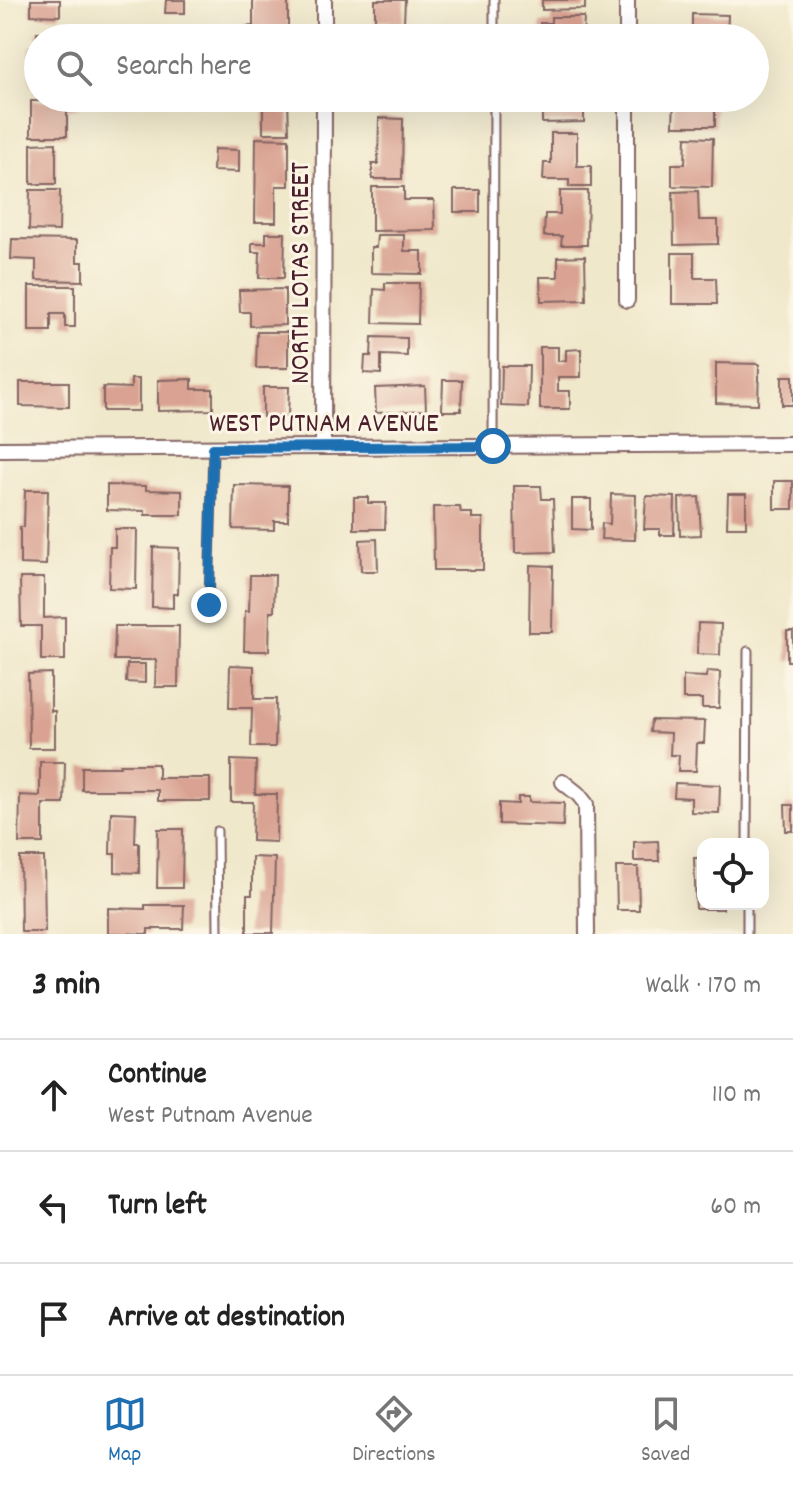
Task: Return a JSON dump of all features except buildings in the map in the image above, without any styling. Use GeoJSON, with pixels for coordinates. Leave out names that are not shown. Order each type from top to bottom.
{"type":"FeatureCollection","features":[{"type":"Feature","properties":{"kind":"street"},"geometry":{"type":"LineString","coordinates":[[324,0],[324,24]]}},
{"type":"Feature","properties":{"kind":"street"},"geometry":{"type":"LineString","coordinates":[[627,0],[627,24]]}},
{"type":"Feature","properties":{"kind":"street","name":"NORTH LOTAS STREET"},"geometry":{"type":"LineString","coordinates":[[323,447],[324,112]]}},
{"type":"Feature","properties":{"kind":"street"},"geometry":{"type":"LineString","coordinates":[[627,112],[627,300]]}},
{"type":"Feature","properties":{"kind":"street","name":"WEST PUTNAM AVENUE"},"geometry":{"type":"LineString","coordinates":[[0,449],[793,444]]}},
{"type":"Feature","properties":{"kind":"street"},"geometry":{"type":"LineString","coordinates":[[563,782],[586,804],[587,934]]}},
{"type":"Feature","properties":{"kind":"lane"},"geometry":{"type":"LineString","coordinates":[[494,0],[494,24]]}},
{"type":"Feature","properties":{"kind":"lane"},"geometry":{"type":"LineString","coordinates":[[493,446],[494,112]]}},
{"type":"Feature","properties":{"kind":"lane"},"geometry":{"type":"LineString","coordinates":[[209,605],[213,448]]}},
{"type":"Feature","properties":{"kind":"lane"},"geometry":{"type":"LineString","coordinates":[[747,838],[748,651]]}},
{"type":"Feature","properties":{"kind":"lane"},"geometry":{"type":"LineString","coordinates":[[217,831],[218,934]]}},
{"type":"Feature","properties":{"kind":"lane"},"geometry":{"type":"LineString","coordinates":[[747,910],[747,934]]}},
{"type":"Feature","properties":{"kind":"route"},"geometry":{"type":"LineString","coordinates":[[209,605],[213,448],[493,446]]}}]}
